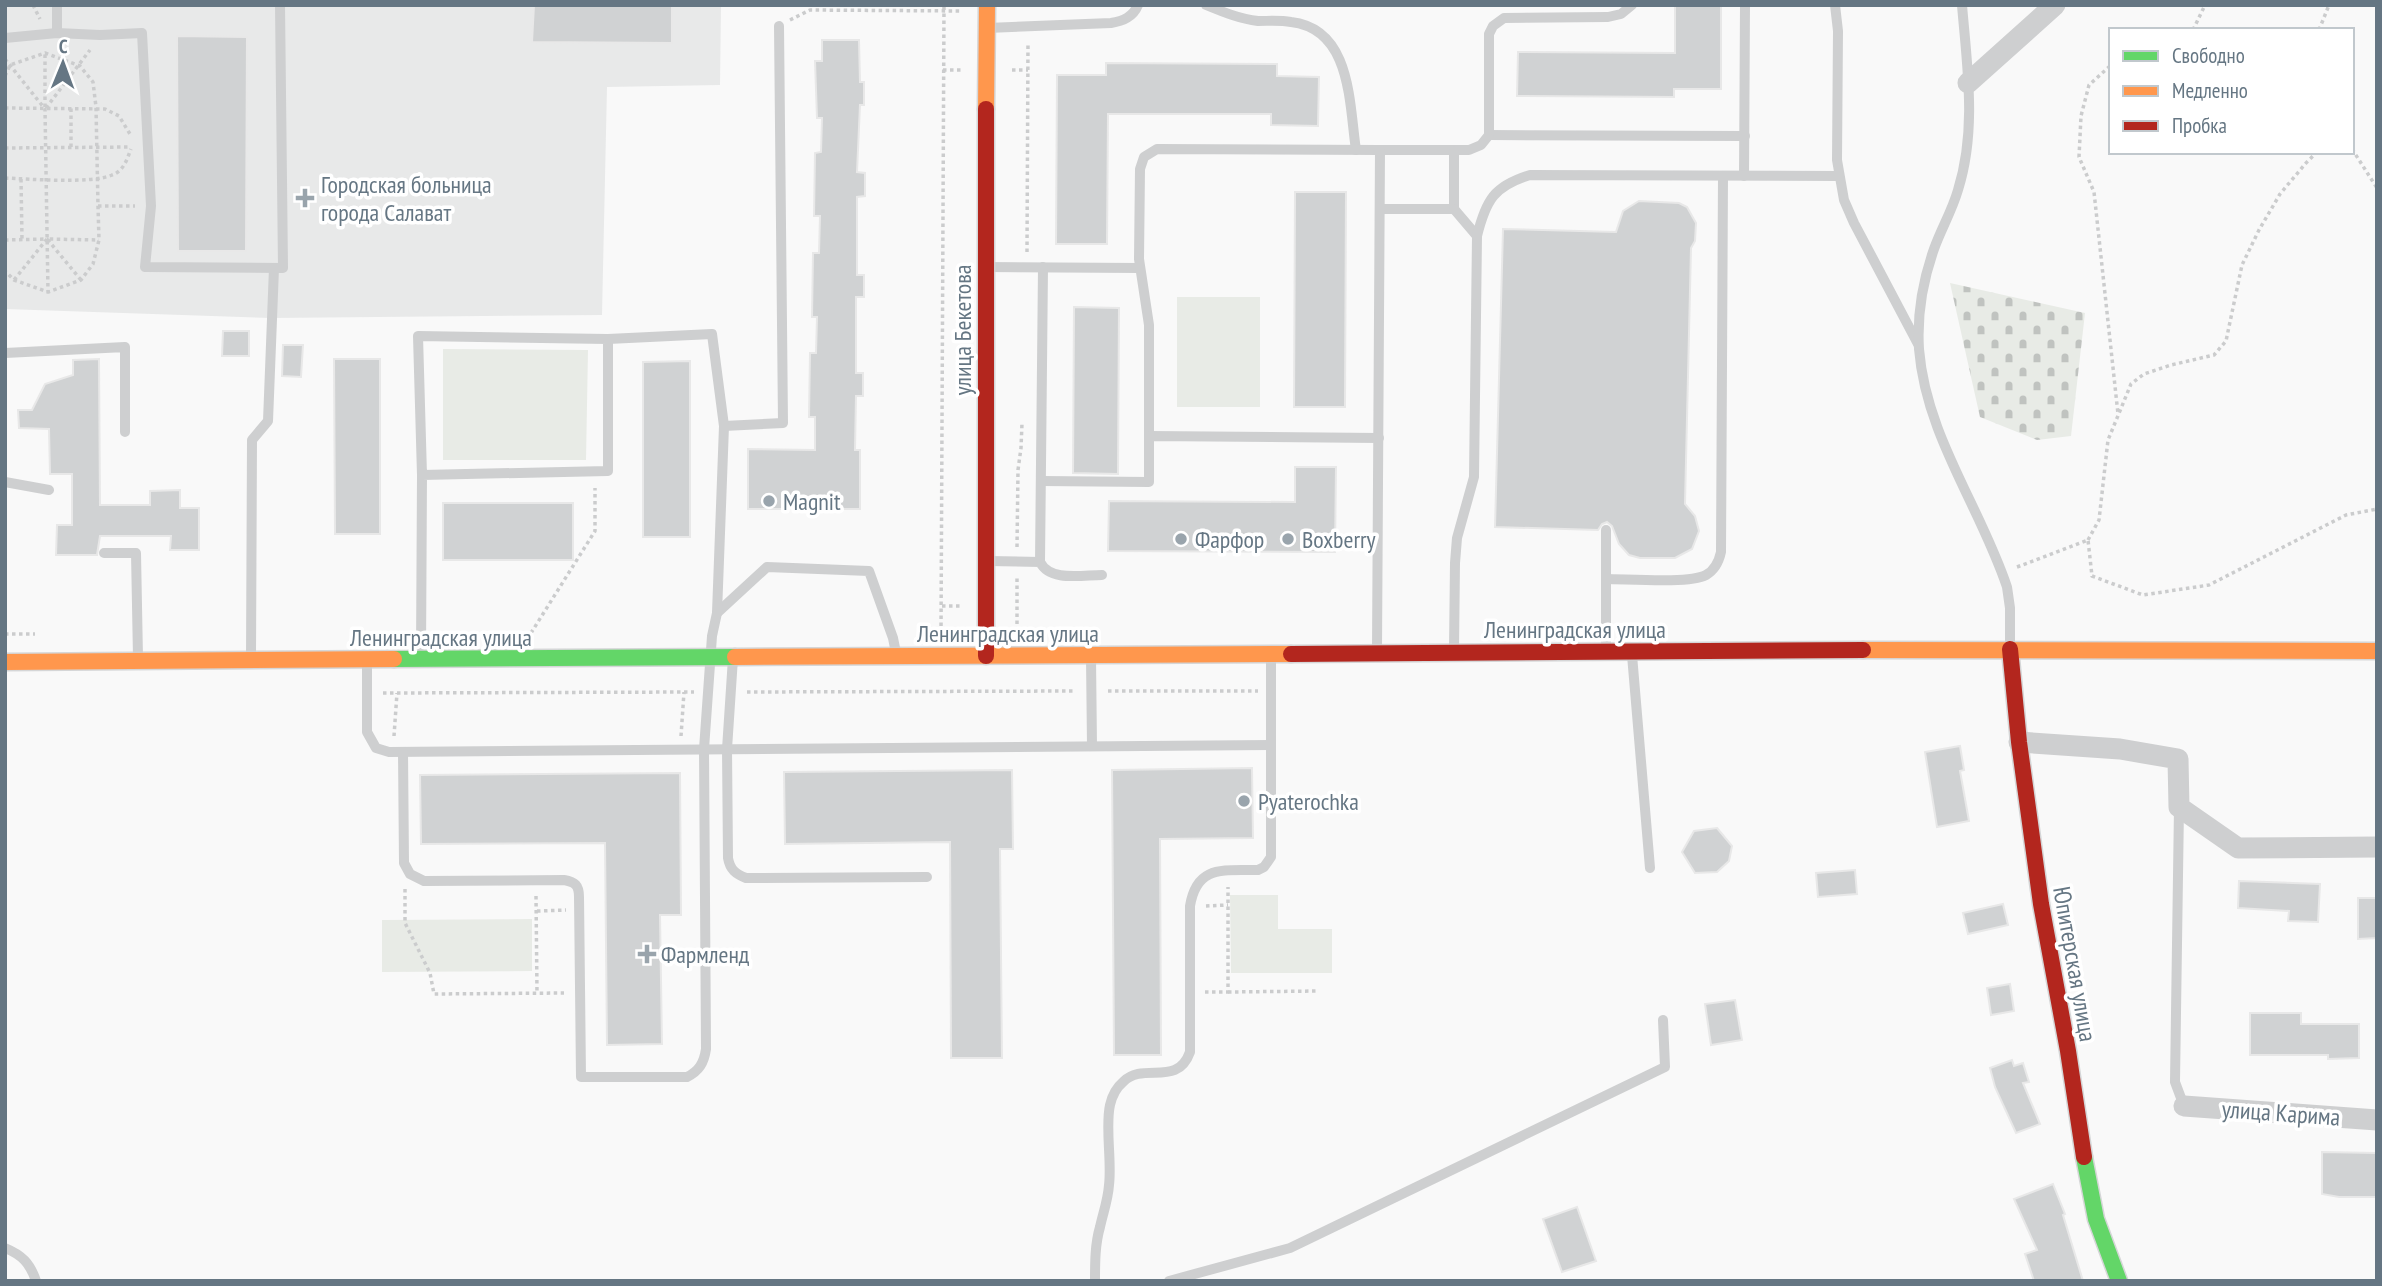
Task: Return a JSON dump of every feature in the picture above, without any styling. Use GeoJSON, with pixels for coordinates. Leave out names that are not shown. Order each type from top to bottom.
{"type":"FeatureCollection","features":[{"type":"Feature","properties":{"kind":"street"},"geometry":{"type":"LineString","coordinates":[[1968,83],[2055,5]]}},
{"type":"Feature","properties":{"kind":"street","name":"улица Бекетова"},"geometry":{"type":"LineString","coordinates":[[986,656],[987,15]]}},
{"type":"Feature","properties":{"kind":"street","name":"Ленинградская улица"},"geometry":{"type":"LineString","coordinates":[[5,662],[2010,649],[2377,652]]}},
{"type":"Feature","properties":{"kind":"street","name":"Юпитерская улица"},"geometry":{"type":"LineString","coordinates":[[2010,649],[2019,742],[2041,904],[2068,1051],[2082,1148],[2096,1219],[2119,1281]]}},
{"type":"Feature","properties":{"kind":"street"},"geometry":{"type":"LineString","coordinates":[[2019,742],[2120,748],[2178,759],[2179,807],[2238,848],[2377,847]]}},
{"type":"Feature","properties":{"kind":"street","name":"улица Карима"},"geometry":{"type":"LineString","coordinates":[[2185,1106],[2377,1120]]}},
{"type":"Feature","properties":{"kind":"lane"},"geometry":{"type":"LineString","coordinates":[[57,5],[57,33]]}},
{"type":"Feature","properties":{"kind":"lane"},"geometry":{"type":"LineString","coordinates":[[5,38],[57,33],[142,33],[151,206],[145,267],[284,268],[280,5]]}},
{"type":"Feature","properties":{"kind":"lane"},"geometry":{"type":"LineString","coordinates":[[987,15],[1028,26],[1122,21],[1131,16],[1138,5]]}},
{"type":"Feature","properties":{"kind":"lane"},"geometry":{"type":"LineString","coordinates":[[1042,481],[1149,482],[1149,325],[1140,268],[1140,169],[1144,156],[1157,149],[1475,149],[1489,135],[1489,34],[1497,22],[1513,16],[1608,17],[1621,15],[1632,5]]}},
{"type":"Feature","properties":{"kind":"lane"},"geometry":{"type":"LineString","coordinates":[[1744,176],[1745,5]]}},
{"type":"Feature","properties":{"kind":"lane"},"geometry":{"type":"LineString","coordinates":[[1835,5],[1838,31],[1839,176],[1844,200],[1919,346]]}},
{"type":"Feature","properties":{"kind":"lane"},"geometry":{"type":"LineString","coordinates":[[1962,5],[1969,111],[1964,164],[1958,191],[1934,249],[1925,281],[1919,346],[1923,380],[1936,428],[2002,573],[2010,608],[2010,649]]}},
{"type":"Feature","properties":{"kind":"lane"},"geometry":{"type":"LineString","coordinates":[[1213,7],[1248,19],[1295,22],[1324,36],[1340,57],[1345,73],[1356,150]]}},
{"type":"Feature","properties":{"kind":"lane"},"geometry":{"type":"LineString","coordinates":[[724,426],[783,423],[779,26]]}},
{"type":"Feature","properties":{"kind":"lane"},"geometry":{"type":"LineString","coordinates":[[1489,135],[1745,136]]}},
{"type":"Feature","properties":{"kind":"lane"},"geometry":{"type":"LineString","coordinates":[[1377,653],[1380,150]]}},
{"type":"Feature","properties":{"kind":"lane"},"geometry":{"type":"LineString","coordinates":[[1454,150],[1454,209],[1477,236]]}},
{"type":"Feature","properties":{"kind":"lane"},"geometry":{"type":"LineString","coordinates":[[1454,652],[1454,563],[1457,538],[1474,477],[1477,236],[1483,210],[1491,198],[1513,180],[1531,175],[1839,176]]}},
{"type":"Feature","properties":{"kind":"lane"},"geometry":{"type":"LineString","coordinates":[[1606,579],[1690,579],[1705,576],[1719,562],[1723,176]]}},
{"type":"Feature","properties":{"kind":"lane"},"geometry":{"type":"LineString","coordinates":[[1380,209],[1454,209]]}},
{"type":"Feature","properties":{"kind":"lane"},"geometry":{"type":"LineString","coordinates":[[985,267],[1140,268]]}},
{"type":"Feature","properties":{"kind":"lane"},"geometry":{"type":"LineString","coordinates":[[1043,267],[1040,562],[1055,575],[1102,575]]}},
{"type":"Feature","properties":{"kind":"lane"},"geometry":{"type":"LineString","coordinates":[[251,661],[252,440],[268,421],[274,268]]}},
{"type":"Feature","properties":{"kind":"lane"},"geometry":{"type":"LineString","coordinates":[[398,752],[404,863],[410,874],[424,881],[572,881],[579,889],[581,1077],[687,1077],[699,1069],[706,1049],[704,749],[716,613],[724,426],[712,334],[608,339],[418,336],[422,475],[421,659]]}},
{"type":"Feature","properties":{"kind":"lane"},"geometry":{"type":"LineString","coordinates":[[422,475],[608,471],[608,339]]}},
{"type":"Feature","properties":{"kind":"lane"},"geometry":{"type":"LineString","coordinates":[[5,353],[125,347],[125,432]]}},
{"type":"Feature","properties":{"kind":"lane"},"geometry":{"type":"LineString","coordinates":[[1149,436],[1379,438]]}},
{"type":"Feature","properties":{"kind":"lane"},"geometry":{"type":"LineString","coordinates":[[5,482],[50,490]]}},
{"type":"Feature","properties":{"kind":"lane"},"geometry":{"type":"LineString","coordinates":[[1606,530],[1606,652]]}},
{"type":"Feature","properties":{"kind":"lane"},"geometry":{"type":"LineString","coordinates":[[104,553],[136,553],[138,661]]}},
{"type":"Feature","properties":{"kind":"lane"},"geometry":{"type":"LineString","coordinates":[[985,561],[1040,562]]}},
{"type":"Feature","properties":{"kind":"lane"},"geometry":{"type":"LineString","coordinates":[[716,613],[766,567],[869,571],[897,656]]}},
{"type":"Feature","properties":{"kind":"lane"},"geometry":{"type":"LineString","coordinates":[[1632,652],[1650,868]]}},
{"type":"Feature","properties":{"kind":"lane"},"geometry":{"type":"LineString","coordinates":[[1095,1281],[1098,1237],[1109,1185],[1109,1108],[1113,1095],[1125,1079],[1135,1073],[1167,1073],[1177,1070],[1184,1064],[1190,1052],[1189,906],[1192,893],[1201,879],[1214,871],[1258,870],[1264,867],[1271,857],[1271,654]]}},
{"type":"Feature","properties":{"kind":"lane"},"geometry":{"type":"LineString","coordinates":[[1091,655],[1092,746]]}},
{"type":"Feature","properties":{"kind":"lane"},"geometry":{"type":"LineString","coordinates":[[733,657],[727,749],[727,858],[731,869],[746,878],[926,877]]}},
{"type":"Feature","properties":{"kind":"lane"},"geometry":{"type":"LineString","coordinates":[[367,660],[369,738],[376,748],[398,752],[1271,745]]}},
{"type":"Feature","properties":{"kind":"lane"},"geometry":{"type":"LineString","coordinates":[[2179,807],[2175,1082],[2185,1106]]}},
{"type":"Feature","properties":{"kind":"lane"},"geometry":{"type":"LineString","coordinates":[[1169,1281],[1290,1248],[1665,1067],[1663,1020]]}},
{"type":"Feature","properties":{"kind":"lane"},"geometry":{"type":"LineString","coordinates":[[5,1248],[19,1254],[29,1263],[36,1281]]}},
{"type":"Feature","properties":{"kind":"path"},"geometry":{"type":"LineString","coordinates":[[2194,28],[2205,5]]}},
{"type":"Feature","properties":{"kind":"path"},"geometry":{"type":"LineString","coordinates":[[2320,28],[2329,5]]}},
{"type":"Feature","properties":{"kind":"path"},"geometry":{"type":"LineString","coordinates":[[941,656],[944,8]]}},
{"type":"Feature","properties":{"kind":"path"},"geometry":{"type":"LineString","coordinates":[[779,26],[810,9],[944,8],[987,15]]}},
{"type":"Feature","properties":{"kind":"path"},"geometry":{"type":"LineString","coordinates":[[1027,267],[1028,26]]}},
{"type":"Feature","properties":{"kind":"path"},"geometry":{"type":"LineString","coordinates":[[45,109],[80,66],[100,35]]}},
{"type":"Feature","properties":{"kind":"path"},"geometry":{"type":"LineString","coordinates":[[45,52],[48,292]]}},
{"type":"Feature","properties":{"kind":"path"},"geometry":{"type":"LineString","coordinates":[[5,76],[10,65],[45,52],[80,66],[93,82],[99,240],[93,264],[81,280],[48,292],[14,281],[5,271]]}},
{"type":"Feature","properties":{"kind":"path"},"geometry":{"type":"LineString","coordinates":[[5,58],[45,109]]}},
{"type":"Feature","properties":{"kind":"path"},"geometry":{"type":"LineString","coordinates":[[2109,67],[2088,85],[2081,116],[2079,157],[2095,192],[2118,416]]}},
{"type":"Feature","properties":{"kind":"path"},"geometry":{"type":"LineString","coordinates":[[5,108],[105,109],[119,116],[130,131],[131,147],[125,165],[114,175],[98,179],[5,178]]}},
{"type":"Feature","properties":{"kind":"path"},"geometry":{"type":"LineString","coordinates":[[71,108],[71,147]]}},
{"type":"Feature","properties":{"kind":"path"},"geometry":{"type":"LineString","coordinates":[[5,148],[131,147]]}},
{"type":"Feature","properties":{"kind":"path"},"geometry":{"type":"LineString","coordinates":[[2354,152],[2377,188]]}},
{"type":"Feature","properties":{"kind":"path"},"geometry":{"type":"LineString","coordinates":[[2315,154],[2280,194],[2242,265],[2226,341],[2214,355],[2144,374],[2131,384],[2108,440],[2099,520],[2088,540],[2092,576],[2143,595],[2209,586],[2346,515],[2377,509]]}},
{"type":"Feature","properties":{"kind":"path"},"geometry":{"type":"LineString","coordinates":[[21,178],[22,239]]}},
{"type":"Feature","properties":{"kind":"path"},"geometry":{"type":"LineString","coordinates":[[98,206],[151,206]]}},
{"type":"Feature","properties":{"kind":"path"},"geometry":{"type":"LineString","coordinates":[[47,239],[81,280]]}},
{"type":"Feature","properties":{"kind":"path"},"geometry":{"type":"LineString","coordinates":[[14,281],[47,239]]}},
{"type":"Feature","properties":{"kind":"path"},"geometry":{"type":"LineString","coordinates":[[5,240],[99,240]]}},
{"type":"Feature","properties":{"kind":"path"},"geometry":{"type":"LineString","coordinates":[[1017,470],[1022,423]]}},
{"type":"Feature","properties":{"kind":"path"},"geometry":{"type":"LineString","coordinates":[[530,636],[595,531],[596,471]]}},
{"type":"Feature","properties":{"kind":"path"},"geometry":{"type":"LineString","coordinates":[[2002,573],[2088,540]]}},
{"type":"Feature","properties":{"kind":"path"},"geometry":{"type":"LineString","coordinates":[[730,692],[1271,691]]}},
{"type":"Feature","properties":{"kind":"path"},"geometry":{"type":"LineString","coordinates":[[680,750],[684,692]]}},
{"type":"Feature","properties":{"kind":"path"},"geometry":{"type":"LineString","coordinates":[[367,693],[709,692]]}},
{"type":"Feature","properties":{"kind":"path"},"geometry":{"type":"LineString","coordinates":[[397,693],[398,752]]}},
{"type":"Feature","properties":{"kind":"path"},"geometry":{"type":"LineString","coordinates":[[1227,871],[1228,992]]}},
{"type":"Feature","properties":{"kind":"path"},"geometry":{"type":"LineString","coordinates":[[410,874],[405,886],[405,923],[430,973],[433,992],[580,993]]}},
{"type":"Feature","properties":{"kind":"path"},"geometry":{"type":"LineString","coordinates":[[536,880],[537,994]]}},
{"type":"Feature","properties":{"kind":"path"},"geometry":{"type":"LineString","coordinates":[[537,911],[579,910]]}},
{"type":"Feature","properties":{"kind":"path"},"geometry":{"type":"LineString","coordinates":[[1190,992],[1319,991]]}},
{"type":"Feature","properties":{"kind":"shaded area","name":"Городская больница города Салават"},"geometry":{"type":"Polygon","coordinates":[[[5,5],[721,5],[720,85],[607,87],[602,315],[271,318],[5,309],[5,5]]]}},
{"type":"Feature","properties":{"kind":"green space"},"geometry":{"type":"Polygon","coordinates":[[[1950,283],[2085,313],[2071,436],[2037,440],[1980,417],[1950,283]]]}},
{"type":"Feature","properties":{"kind":"green space"},"geometry":{"type":"Polygon","coordinates":[[[1177,297],[1260,297],[1260,407],[1177,407],[1177,297]]]}},
{"type":"Feature","properties":{"kind":"green space"},"geometry":{"type":"Polygon","coordinates":[[[443,349],[588,350],[586,460],[443,460],[443,349]]]}},
{"type":"Feature","properties":{"kind":"green space"},"geometry":{"type":"Polygon","coordinates":[[[1230,895],[1278,895],[1278,929],[1332,929],[1332,973],[1231,973],[1230,895]]]}},
{"type":"Feature","properties":{"kind":"green space"},"geometry":{"type":"Polygon","coordinates":[[[532,919],[532,971],[382,972],[382,920],[532,919]]]}},
{"type":"Feature","properties":{"kind":"building"},"geometry":{"type":"Polygon","coordinates":[[[534,5],[672,5],[672,43],[532,42],[534,5]]]}},
{"type":"Feature","properties":{"kind":"building"},"geometry":{"type":"Polygon","coordinates":[[[1675,5],[1721,5],[1721,89],[1674,89],[1674,97],[1517,96],[1518,52],[1675,53],[1675,5]]]}},
{"type":"Feature","properties":{"kind":"building"},"geometry":{"type":"Polygon","coordinates":[[[177,36],[247,37],[246,251],[178,251],[177,36]]]}},
{"type":"Feature","properties":{"kind":"building"},"geometry":{"type":"Polygon","coordinates":[[[822,40],[859,40],[860,82],[864,82],[864,105],[860,105],[857,172],[865,173],[865,196],[857,197],[857,275],[864,275],[864,297],[856,297],[856,373],[863,373],[863,396],[856,396],[855,450],[860,450],[860,509],[748,509],[748,449],[815,450],[815,417],[809,417],[810,353],[816,353],[817,317],[812,317],[813,253],[819,253],[820,216],[814,216],[815,153],[821,152],[822,118],[817,118],[815,61],[822,61],[822,40]]]}},
{"type":"Feature","properties":{"kind":"building"},"geometry":{"type":"Polygon","coordinates":[[[1106,63],[1277,64],[1277,76],[1319,77],[1318,126],[1271,125],[1271,114],[1108,114],[1107,244],[1056,244],[1057,75],[1106,75],[1106,63]]]}},
{"type":"Feature","properties":{"kind":"building"},"geometry":{"type":"Polygon","coordinates":[[[1295,192],[1346,192],[1345,407],[1294,407],[1295,192]]]}},
{"type":"Feature","properties":{"kind":"building"},"geometry":{"type":"Polygon","coordinates":[[[1639,201],[1679,203],[1687,207],[1696,223],[1695,241],[1691,248],[1685,504],[1695,516],[1699,531],[1692,549],[1675,558],[1640,558],[1629,555],[1619,544],[1612,526],[1607,522],[1598,530],[1495,527],[1503,229],[1616,232],[1623,211],[1639,201]]]}},
{"type":"Feature","properties":{"kind":"building"},"geometry":{"type":"Polygon","coordinates":[[[1074,307],[1119,308],[1118,474],[1073,473],[1074,307]]]}},
{"type":"Feature","properties":{"kind":"building"},"geometry":{"type":"Polygon","coordinates":[[[223,331],[249,331],[249,356],[222,356],[223,331]]]}},
{"type":"Feature","properties":{"kind":"building"},"geometry":{"type":"Polygon","coordinates":[[[283,345],[303,345],[301,377],[282,376],[283,345]]]}},
{"type":"Feature","properties":{"kind":"building"},"geometry":{"type":"Polygon","coordinates":[[[99,359],[100,505],[150,505],[150,491],[180,490],[180,508],[199,508],[199,550],[170,550],[171,536],[100,536],[97,555],[56,555],[57,525],[72,525],[72,474],[50,474],[49,429],[19,428],[18,410],[32,410],[45,384],[73,375],[73,360],[99,359]]]}},
{"type":"Feature","properties":{"kind":"building"},"geometry":{"type":"Polygon","coordinates":[[[334,359],[380,359],[380,534],[335,534],[334,359]]]}},
{"type":"Feature","properties":{"kind":"building"},"geometry":{"type":"Polygon","coordinates":[[[690,361],[690,537],[643,537],[643,362],[690,361]]]}},
{"type":"Feature","properties":{"kind":"building"},"geometry":{"type":"Polygon","coordinates":[[[1295,467],[1336,467],[1335,552],[1108,551],[1109,501],[1295,502],[1295,467]]]}},
{"type":"Feature","properties":{"kind":"building"},"geometry":{"type":"Polygon","coordinates":[[[443,503],[573,503],[573,560],[443,560],[443,503]]]}},
{"type":"Feature","properties":{"kind":"building"},"geometry":{"type":"Polygon","coordinates":[[[1960,746],[1964,770],[1960,771],[1969,821],[1937,827],[1925,752],[1960,746]]]}},
{"type":"Feature","properties":{"kind":"building"},"geometry":{"type":"Polygon","coordinates":[[[1252,768],[1253,838],[1160,839],[1161,1055],[1114,1055],[1112,770],[1252,768]]]}},
{"type":"Feature","properties":{"kind":"building"},"geometry":{"type":"Polygon","coordinates":[[[1012,770],[1013,849],[1000,849],[1002,1058],[951,1058],[950,842],[785,844],[784,772],[1012,770]]]}},
{"type":"Feature","properties":{"kind":"building"},"geometry":{"type":"Polygon","coordinates":[[[680,773],[681,915],[660,915],[662,1044],[607,1045],[605,843],[421,844],[420,775],[680,773]]]}},
{"type":"Feature","properties":{"kind":"building"},"geometry":{"type":"Polygon","coordinates":[[[1717,828],[1732,846],[1729,861],[1717,872],[1695,873],[1682,852],[1694,831],[1717,828]]]}},
{"type":"Feature","properties":{"kind":"building"},"geometry":{"type":"Polygon","coordinates":[[[1855,870],[1857,894],[1818,897],[1816,873],[1855,870]]]}},
{"type":"Feature","properties":{"kind":"building"},"geometry":{"type":"Polygon","coordinates":[[[2239,881],[2320,884],[2318,922],[2288,921],[2289,911],[2238,908],[2239,881]]]}},
{"type":"Feature","properties":{"kind":"building"},"geometry":{"type":"Polygon","coordinates":[[[2358,898],[2377,898],[2377,938],[2358,939],[2358,898]]]}},
{"type":"Feature","properties":{"kind":"building"},"geometry":{"type":"Polygon","coordinates":[[[2003,904],[2008,925],[1968,934],[1963,913],[2003,904]]]}},
{"type":"Feature","properties":{"kind":"building"},"geometry":{"type":"Polygon","coordinates":[[[2010,984],[2014,1011],[1991,1015],[1987,988],[2010,984]]]}},
{"type":"Feature","properties":{"kind":"building"},"geometry":{"type":"Polygon","coordinates":[[[1735,1000],[1742,1040],[1711,1045],[1705,1004],[1735,1000]]]}},
{"type":"Feature","properties":{"kind":"building"},"geometry":{"type":"Polygon","coordinates":[[[2250,1013],[2301,1013],[2301,1024],[2359,1024],[2359,1058],[2328,1059],[2328,1055],[2250,1055],[2250,1013]]]}},
{"type":"Feature","properties":{"kind":"building"},"geometry":{"type":"Polygon","coordinates":[[[2012,1060],[2014,1066],[2023,1063],[2029,1082],[2023,1083],[2040,1124],[2016,1133],[1995,1087],[1990,1068],[2012,1060]]]}},
{"type":"Feature","properties":{"kind":"building"},"geometry":{"type":"Polygon","coordinates":[[[2322,1152],[2377,1153],[2377,1197],[2322,1194],[2322,1152]]]}},
{"type":"Feature","properties":{"kind":"building"},"geometry":{"type":"Polygon","coordinates":[[[2053,1184],[2065,1214],[2063,1215],[2083,1281],[2034,1281],[2025,1254],[2037,1250],[2014,1199],[2053,1184]]]}},
{"type":"Feature","properties":{"kind":"building"},"geometry":{"type":"Polygon","coordinates":[[[1577,1207],[1596,1261],[1562,1272],[1543,1219],[1577,1207]]]}},
{"type":"Feature","properties":{"kind":"traffic: fast"},"geometry":{"type":"LineString","coordinates":[[394,659],[735,657]]}},
{"type":"Feature","properties":{"kind":"traffic: fast"},"geometry":{"type":"LineString","coordinates":[[2084,1157],[2096,1219],[2119,1281]]}},
{"type":"Feature","properties":{"kind":"traffic: slow"},"geometry":{"type":"LineString","coordinates":[[986,109],[987,5]]}},
{"type":"Feature","properties":{"kind":"traffic: slow"},"geometry":{"type":"LineString","coordinates":[[1863,650],[2377,651]]}},
{"type":"Feature","properties":{"kind":"traffic: slow"},"geometry":{"type":"LineString","coordinates":[[735,657],[1291,654]]}},
{"type":"Feature","properties":{"kind":"traffic: slow"},"geometry":{"type":"LineString","coordinates":[[5,662],[394,659]]}},
{"type":"Feature","properties":{"kind":"traffic: jam"},"geometry":{"type":"LineString","coordinates":[[986,109],[986,656]]}},
{"type":"Feature","properties":{"kind":"traffic: jam"},"geometry":{"type":"LineString","coordinates":[[2010,649],[2019,742],[2041,904],[2084,1157]]}},
{"type":"Feature","properties":{"kind":"traffic: jam"},"geometry":{"type":"LineString","coordinates":[[1291,654],[1863,650]]}},
{"type":"Feature","properties":{"kind":"place","name":"Городская больница города Салават"},"geometry":{"type":"Point","coordinates":[305,198]}},
{"type":"Feature","properties":{"kind":"place","name":"Magnit"},"geometry":{"type":"Point","coordinates":[769,501]}},
{"type":"Feature","properties":{"kind":"place","name":"Фарфор"},"geometry":{"type":"Point","coordinates":[1181,539]}},
{"type":"Feature","properties":{"kind":"place","name":"Boxberry"},"geometry":{"type":"Point","coordinates":[1288,539]}},
{"type":"Feature","properties":{"kind":"place","name":"Pyaterochka"},"geometry":{"type":"Point","coordinates":[1244,801]}},
{"type":"Feature","properties":{"kind":"place","name":"Фармленд"},"geometry":{"type":"Point","coordinates":[647,954]}}]}
